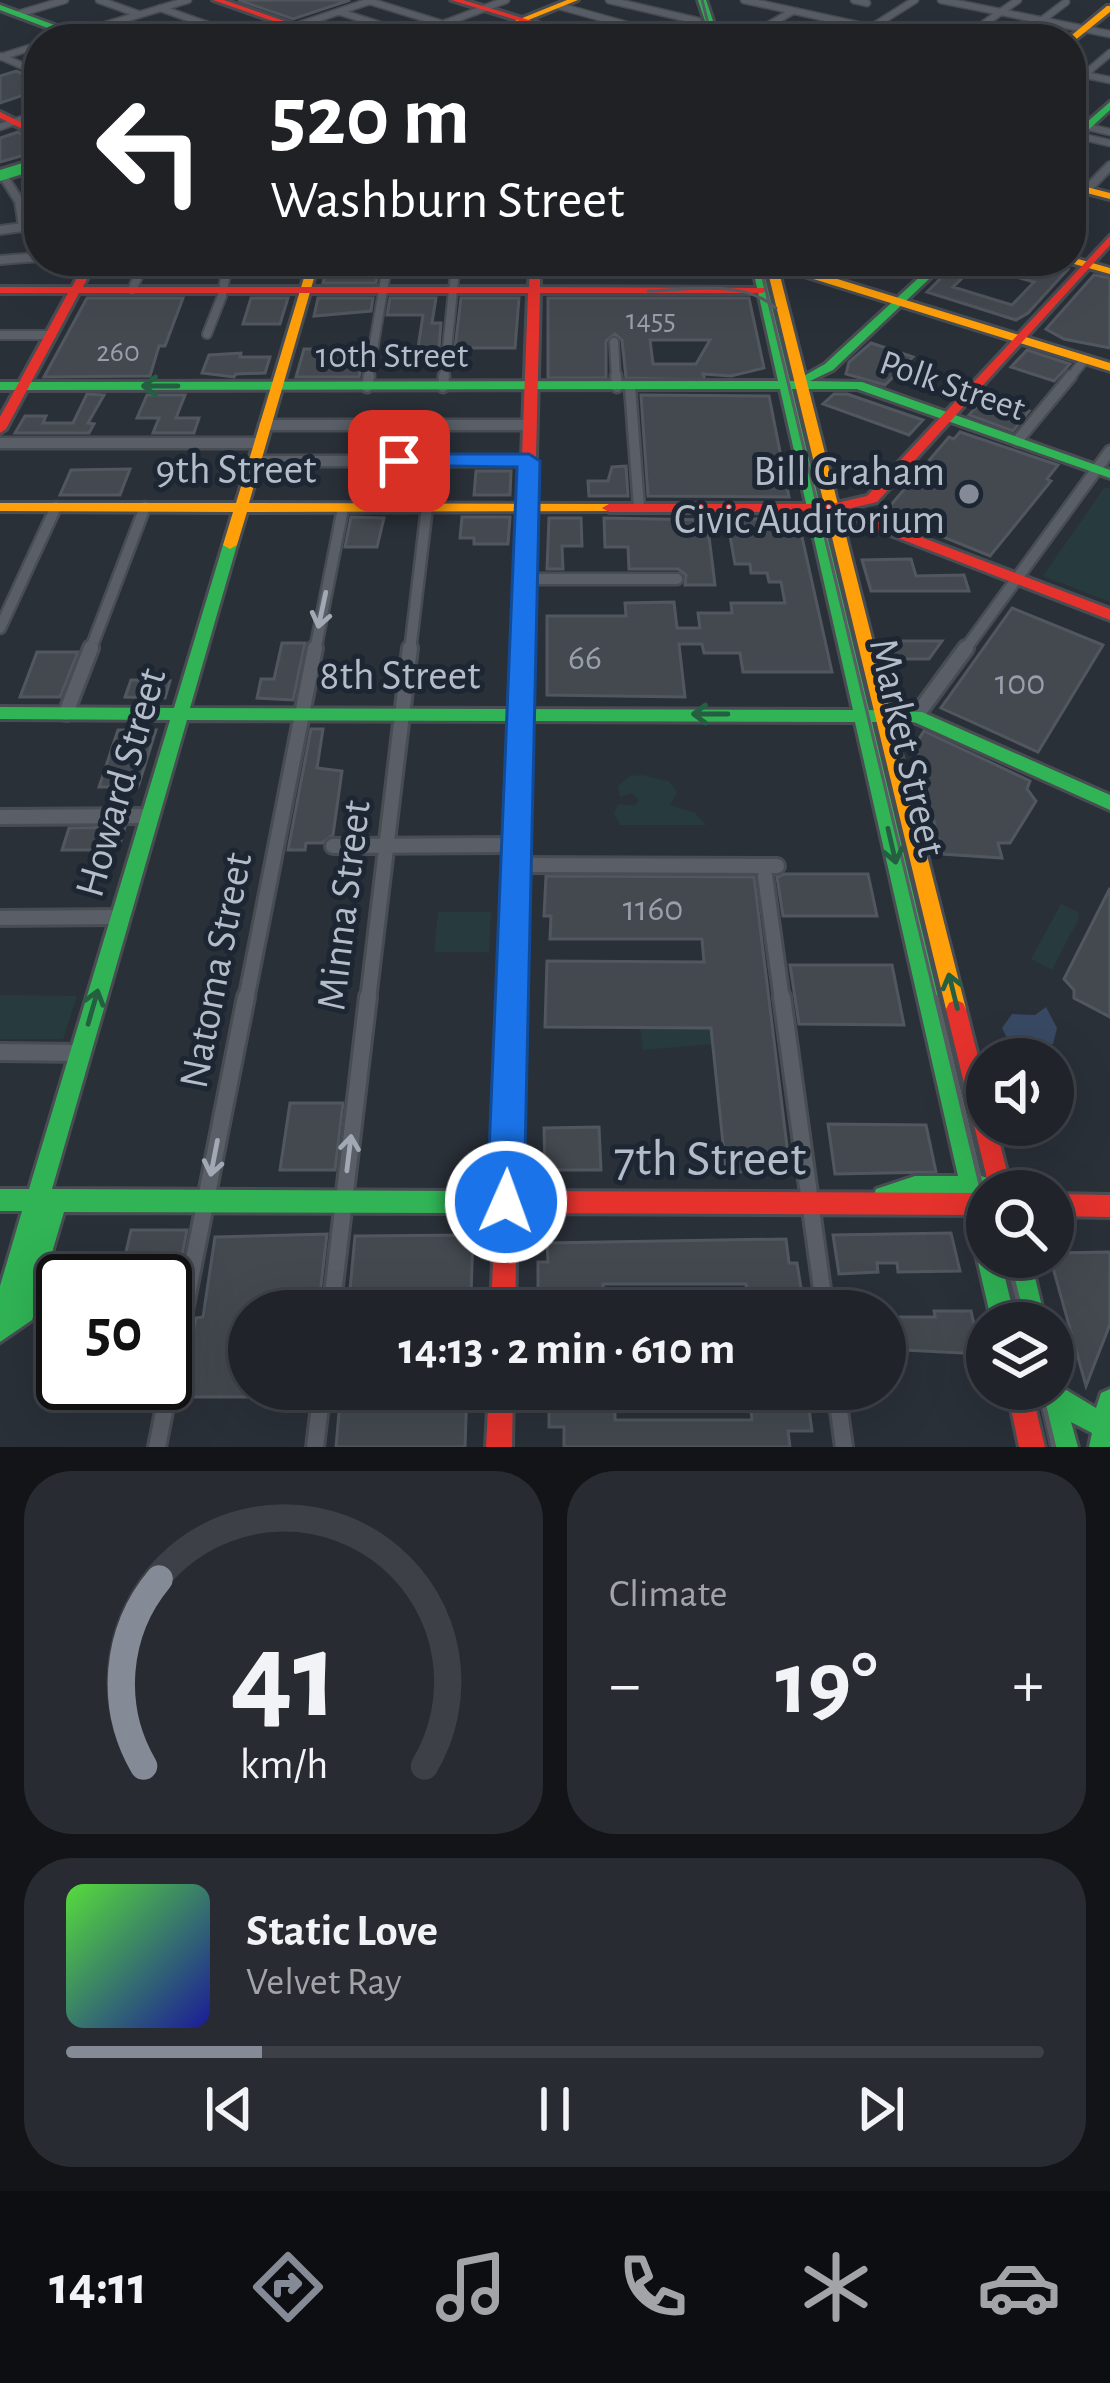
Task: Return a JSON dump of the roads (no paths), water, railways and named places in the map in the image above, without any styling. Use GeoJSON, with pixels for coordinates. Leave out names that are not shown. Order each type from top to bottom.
{"type":"FeatureCollection","features":[{"type":"Feature","properties":{"kind":"main road"},"geometry":{"type":"LineString","coordinates":[[217,0],[290,24]]}},
{"type":"Feature","properties":{"kind":"main road"},"geometry":{"type":"LineString","coordinates":[[455,0],[515,24]]}},
{"type":"Feature","properties":{"kind":"main road"},"geometry":{"type":"LineString","coordinates":[[533,24],[566,3]]}},
{"type":"Feature","properties":{"kind":"main road"},"geometry":{"type":"LineString","coordinates":[[1086,27],[1110,8]]}},
{"type":"Feature","properties":{"kind":"main road"},"geometry":{"type":"LineString","coordinates":[[9,10],[40,24]]}},
{"type":"Feature","properties":{"kind":"main road"},"geometry":{"type":"LineString","coordinates":[[0,429],[13,386],[48,341],[81,276]]}},
{"type":"Feature","properties":{"kind":"main road","name":"Howard Street"},"geometry":{"type":"LineString","coordinates":[[0,1328],[46,1200],[80,1053],[218,582],[245,508],[259,443],[309,276]]}},
{"type":"Feature","properties":{"kind":"main road"},"geometry":{"type":"LineString","coordinates":[[503,1290],[534,276]]}},
{"type":"Feature","properties":{"kind":"main road","name":"Market Street"},"geometry":{"type":"LineString","coordinates":[[759,276],[794,386]]}},
{"type":"Feature","properties":{"kind":"main road","name":"Market Street"},"geometry":{"type":"LineString","coordinates":[[773,276],[871,719],[981,1170]]}},
{"type":"Feature","properties":{"kind":"main road"},"geometry":{"type":"LineString","coordinates":[[826,276],[904,297]]}},
{"type":"Feature","properties":{"kind":"main road"},"geometry":{"type":"LineString","coordinates":[[846,276],[1024,335],[1110,356]]}},
{"type":"Feature","properties":{"kind":"main road"},"geometry":{"type":"LineString","coordinates":[[794,386],[829,367],[927,276]]}},
{"type":"Feature","properties":{"kind":"main road"},"geometry":{"type":"LineString","coordinates":[[843,542],[1024,335],[1068,276]]}},
{"type":"Feature","properties":{"kind":"main road"},"geometry":{"type":"LineString","coordinates":[[0,290],[762,290]]}},
{"type":"Feature","properties":{"kind":"main road"},"geometry":{"type":"LineString","coordinates":[[1024,335],[1110,368]]}},
{"type":"Feature","properties":{"kind":"main road","name":"Polk Street"},"geometry":{"type":"LineString","coordinates":[[794,386],[851,383],[1017,441],[1106,465]]}},
{"type":"Feature","properties":{"kind":"main road","name":"10th Street"},"geometry":{"type":"LineString","coordinates":[[13,386],[794,386]]}},
{"type":"Feature","properties":{"kind":"main road"},"geometry":{"type":"LineString","coordinates":[[822,507],[872,499],[892,482]]}},
{"type":"Feature","properties":{"kind":"main road","name":"9th Street"},"geometry":{"type":"LineString","coordinates":[[0,507],[822,507]]}},
{"type":"Feature","properties":{"kind":"main road"},"geometry":{"type":"LineString","coordinates":[[822,507],[865,519],[1110,615]]}},
{"type":"Feature","properties":{"kind":"main road","name":"Market Street"},"geometry":{"type":"LineString","coordinates":[[822,507],[843,542],[871,719]]}},
{"type":"Feature","properties":{"kind":"main road","name":"8th Street"},"geometry":{"type":"LineString","coordinates":[[0,713],[916,716]]}},
{"type":"Feature","properties":{"kind":"main road"},"geometry":{"type":"LineString","coordinates":[[916,716],[1110,803]]}},
{"type":"Feature","properties":{"kind":"main road","name":"7th Street"},"geometry":{"type":"LineString","coordinates":[[0,1200],[866,1203],[915,1187],[966,1192]]}},
{"type":"Feature","properties":{"kind":"main road"},"geometry":{"type":"LineString","coordinates":[[1074,1205],[1110,1206]]}},
{"type":"Feature","properties":{"kind":"main road"},"geometry":{"type":"LineString","coordinates":[[1102,1447],[1109,1430],[1110,1402]]}},
{"type":"Feature","properties":{"kind":"main road"},"geometry":{"type":"LineString","coordinates":[[1074,1408],[1109,1430]]}},
{"type":"Feature","properties":{"kind":"main road"},"geometry":{"type":"LineString","coordinates":[[499,1447],[500,1410]]}},
{"type":"Feature","properties":{"kind":"main road"},"geometry":{"type":"LineString","coordinates":[[1024,1410],[1033,1447]]}},
{"type":"Feature","properties":{"kind":"main road"},"geometry":{"type":"LineString","coordinates":[[1055,1410],[1065,1447]]}},
{"type":"Feature","properties":{"kind":"street"},"geometry":{"type":"LineString","coordinates":[[9,10],[65,0]]}},
{"type":"Feature","properties":{"kind":"street"},"geometry":{"type":"LineString","coordinates":[[99,0],[140,14]]}},
{"type":"Feature","properties":{"kind":"street"},"geometry":{"type":"LineString","coordinates":[[112,24],[188,0]]}},
{"type":"Feature","properties":{"kind":"street"},"geometry":{"type":"LineString","coordinates":[[347,0],[360,4]]}},
{"type":"Feature","properties":{"kind":"street"},"geometry":{"type":"LineString","coordinates":[[302,24],[371,1],[442,24],[506,0]]}},
{"type":"Feature","properties":{"kind":"street"},"geometry":{"type":"LineString","coordinates":[[609,0],[702,15]]}},
{"type":"Feature","properties":{"kind":"street"},"geometry":{"type":"LineString","coordinates":[[744,0],[853,24]]}},
{"type":"Feature","properties":{"kind":"street"},"geometry":{"type":"LineString","coordinates":[[854,0],[868,3]]}},
{"type":"Feature","properties":{"kind":"street"},"geometry":{"type":"LineString","coordinates":[[877,24],[915,0]]}},
{"type":"Feature","properties":{"kind":"street"},"geometry":{"type":"LineString","coordinates":[[941,0],[1052,24]]}},
{"type":"Feature","properties":{"kind":"street"},"geometry":{"type":"LineString","coordinates":[[984,24],[1018,0]]}},
{"type":"Feature","properties":{"kind":"street"},"geometry":{"type":"LineString","coordinates":[[1037,24],[1066,2]]}},
{"type":"Feature","properties":{"kind":"street"},"geometry":{"type":"LineString","coordinates":[[566,3],[633,24]]}},
{"type":"Feature","properties":{"kind":"street"},"geometry":{"type":"LineString","coordinates":[[160,8],[205,24]]}},
{"type":"Feature","properties":{"kind":"street"},"geometry":{"type":"LineString","coordinates":[[770,24],[793,11]]}},
{"type":"Feature","properties":{"kind":"street"},"geometry":{"type":"LineString","coordinates":[[339,12],[377,24]]}},
{"type":"Feature","properties":{"kind":"street"},"geometry":{"type":"LineString","coordinates":[[120,21],[128,24]]}},
{"type":"Feature","properties":{"kind":"street"},"geometry":{"type":"LineString","coordinates":[[1086,72],[1110,53]]}},
{"type":"Feature","properties":{"kind":"street"},"geometry":{"type":"LineString","coordinates":[[1086,186],[1110,166]]}},
{"type":"Feature","properties":{"kind":"street"},"geometry":{"type":"LineString","coordinates":[[0,230],[23,227],[19,201],[1,176]]}},
{"type":"Feature","properties":{"kind":"street"},"geometry":{"type":"LineString","coordinates":[[132,290],[138,276]]}},
{"type":"Feature","properties":{"kind":"street"},"geometry":{"type":"LineString","coordinates":[[207,334],[224,276]]}},
{"type":"Feature","properties":{"kind":"street"},"geometry":{"type":"LineString","coordinates":[[367,387],[387,276]]}},
{"type":"Feature","properties":{"kind":"street"},"geometry":{"type":"LineString","coordinates":[[442,387],[455,276]]}},
{"type":"Feature","properties":{"kind":"street"},"geometry":{"type":"LineString","coordinates":[[0,335],[48,341]]}},
{"type":"Feature","properties":{"kind":"street"},"geometry":{"type":"LineString","coordinates":[[614,342],[640,507]]}},
{"type":"Feature","properties":{"kind":"street"},"geometry":{"type":"LineString","coordinates":[[1017,441],[1085,359]]}},
{"type":"Feature","properties":{"kind":"street"},"geometry":{"type":"LineString","coordinates":[[259,443],[530,425]]}},
{"type":"Feature","properties":{"kind":"street"},"geometry":{"type":"LineString","coordinates":[[0,442],[259,443],[529,461]]}},
{"type":"Feature","properties":{"kind":"street"},"geometry":{"type":"LineString","coordinates":[[916,716],[1106,465]]}},
{"type":"Feature","properties":{"kind":"street"},"geometry":{"type":"LineString","coordinates":[[0,628],[56,507]]}},
{"type":"Feature","properties":{"kind":"street"},"geometry":{"type":"LineString","coordinates":[[66,713],[145,507]]}},
{"type":"Feature","properties":{"kind":"street","name":"Minna Street"},"geometry":{"type":"LineString","coordinates":[[333,1290],[427,507]]}},
{"type":"Feature","properties":{"kind":"street","name":"Natoma Street"},"geometry":{"type":"LineString","coordinates":[[157,1447],[343,508]]}},
{"type":"Feature","properties":{"kind":"street"},"geometry":{"type":"LineString","coordinates":[[526,579],[677,579]]}},
{"type":"Feature","properties":{"kind":"street"},"geometry":{"type":"LineString","coordinates":[[0,817],[149,816]]}},
{"type":"Feature","properties":{"kind":"street"},"geometry":{"type":"LineString","coordinates":[[333,846],[771,871],[822,1290]]}},
{"type":"Feature","properties":{"kind":"street"},"geometry":{"type":"LineString","coordinates":[[0,917],[120,917]]}},
{"type":"Feature","properties":{"kind":"street"},"geometry":{"type":"LineString","coordinates":[[0,1052],[80,1053]]}},
{"type":"Feature","properties":{"kind":"street"},"geometry":{"type":"LineString","coordinates":[[315,1447],[319,1410]]}},
{"type":"Feature","properties":{"kind":"street"},"geometry":{"type":"LineString","coordinates":[[839,1410],[844,1447]]}},
{"type":"Feature","properties":{"kind":"water"},"geometry":{"type":"Polygon","coordinates":[[[1046,1007],[1057,1028],[1054,1038],[1007,1038],[1002,1028],[1012,1014],[1035,1015],[1046,1007]]]}},
{"type":"Feature","properties":{"kind":"tram line"},"geometry":{"type":"LineString","coordinates":[[702,0],[708,24]]}},
{"type":"Feature","properties":{"kind":"tram line"},"geometry":{"type":"LineString","coordinates":[[763,276],[769,303]]}},
{"type":"Feature","properties":{"kind":"tram line"},"geometry":{"type":"LineString","coordinates":[[648,291],[732,290],[769,303]]}},
{"type":"Feature","properties":{"kind":"tram line"},"geometry":{"type":"LineString","coordinates":[[769,303],[776,308]]}},
{"type":"Feature","properties":{"kind":"tram line"},"geometry":{"type":"LineString","coordinates":[[769,303],[936,1000]]}},
{"type":"Feature","properties":{"kind":"tram line"},"geometry":{"type":"LineString","coordinates":[[936,997],[977,1170]]}},
{"type":"Feature","properties":{"kind":"tram line"},"geometry":{"type":"LineString","coordinates":[[1012,1278],[1019,1302]]}},
{"type":"Feature","properties":{"kind":"tram line"},"geometry":{"type":"LineString","coordinates":[[1045,1410],[1054,1447]]}},
{"type":"Feature","properties":{"kind":"place","name":"Bill Graham Civic Auditorium"},"geometry":{"type":"Point","coordinates":[969,494]}}]}
